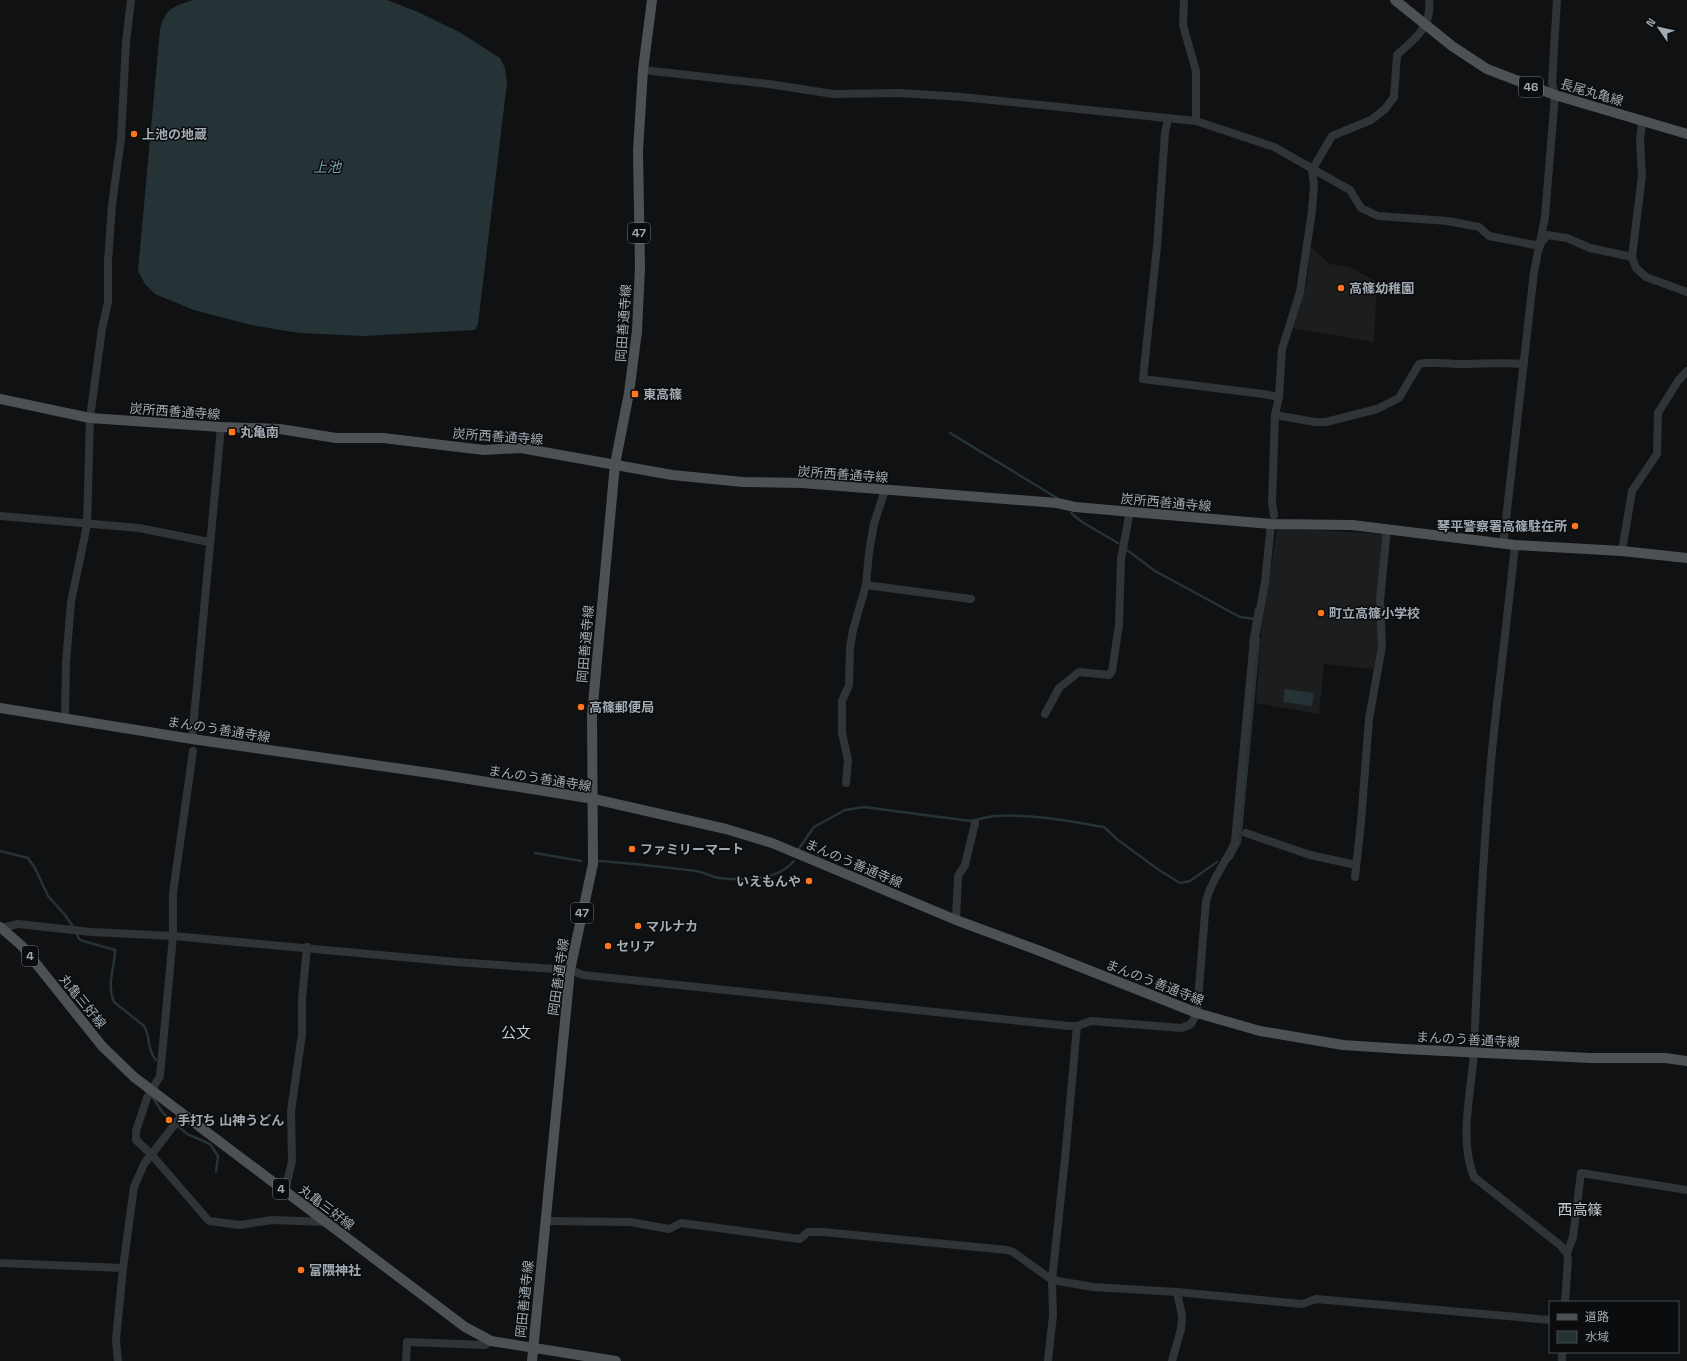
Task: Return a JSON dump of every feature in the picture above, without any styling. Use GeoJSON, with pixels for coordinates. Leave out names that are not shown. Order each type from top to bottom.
{"type":"FeatureCollection","features":[{"type":"Feature","properties":{"kind":"main road","name":"岡田善通寺線"},"geometry":{"type":"LineString","coordinates":[[532,1361],[570,970],[593,864],[594,799],[592,715],[615,464],[629,393],[637,331],[640,267],[638,151],[643,70],[652,0]]}},
{"type":"Feature","properties":{"kind":"main road","name":"長尾丸亀線"},"geometry":{"type":"LineString","coordinates":[[1395,0],[1452,46],[1487,70],[1555,95],[1687,134]]}},
{"type":"Feature","properties":{"kind":"main road","name":"炭所西善通寺線"},"geometry":{"type":"LineString","coordinates":[[0,399],[90,418],[221,427],[280,429],[336,438],[384,438],[484,450],[521,448],[672,475],[743,482],[802,484],[1057,503],[1075,507],[1352,525],[1515,545],[1622,551],[1687,558]]}},
{"type":"Feature","properties":{"kind":"main road","name":"まんのう善通寺線"},"geometry":{"type":"LineString","coordinates":[[0,708],[65,717],[192,739],[594,799],[691,821],[772,843],[956,920],[1040,951],[1197,1013],[1260,1031],[1343,1045],[1590,1058],[1665,1058],[1687,1061]]}},
{"type":"Feature","properties":{"kind":"main road","name":"丸亀三好線"},"geometry":{"type":"LineString","coordinates":[[0,928],[22,946],[116,1062],[151,1090],[181,1117],[285,1192],[449,1316],[476,1334],[491,1341],[616,1361]]}},
{"type":"Feature","properties":{"kind":"street"},"geometry":{"type":"LineString","coordinates":[[65,717],[66,663],[71,602],[87,525],[90,418],[102,329],[108,302],[108,261],[112,205],[121,139],[126,49],[131,0]]}},
{"type":"Feature","properties":{"kind":"street"},"geometry":{"type":"LineString","coordinates":[[1184,0],[1183,25],[1196,71],[1196,121]]}},
{"type":"Feature","properties":{"kind":"street"},"geometry":{"type":"LineString","coordinates":[[0,928],[18,924],[81,931],[173,936],[307,947],[456,962],[570,970],[583,975],[1077,1026],[1091,1021],[1182,1028],[1191,1024],[1197,1013],[1206,901],[1210,886],[1235,842],[1253,649],[1265,582],[1272,520],[1275,415],[1279,397],[1282,349],[1300,292],[1312,211],[1314,185],[1312,170],[1332,136],[1371,120],[1385,109],[1394,97],[1397,55],[1422,31],[1426,25],[1430,12],[1429,0]]}},
{"type":"Feature","properties":{"kind":"street"},"geometry":{"type":"LineString","coordinates":[[1504,537],[1534,272],[1545,217],[1555,95],[1552,83],[1557,0]]}},
{"type":"Feature","properties":{"kind":"street"},"geometry":{"type":"LineString","coordinates":[[643,70],[769,84],[833,94],[900,93],[954,96],[1196,121],[1274,147],[1312,170],[1350,190],[1361,208],[1378,216],[1448,221],[1479,227],[1489,236],[1540,246]]}},
{"type":"Feature","properties":{"kind":"street"},"geometry":{"type":"LineString","coordinates":[[1168,119],[1165,133],[1157,246],[1143,379],[1279,397]]}},
{"type":"Feature","properties":{"kind":"street"},"geometry":{"type":"LineString","coordinates":[[1642,120],[1640,141],[1642,176],[1632,257],[1636,268],[1646,277],[1687,292]]}},
{"type":"Feature","properties":{"kind":"street"},"geometry":{"type":"LineString","coordinates":[[1540,246],[1547,235],[1567,238],[1590,248],[1632,257]]}},
{"type":"Feature","properties":{"kind":"street"},"geometry":{"type":"LineString","coordinates":[[1275,415],[1315,422],[1326,422],[1355,416],[1377,409],[1399,398],[1419,364],[1431,362],[1458,364],[1501,362],[1524,364]]}},
{"type":"Feature","properties":{"kind":"street"},"geometry":{"type":"LineString","coordinates":[[1622,551],[1632,491],[1657,454],[1658,413],[1678,381],[1687,371]]}},
{"type":"Feature","properties":{"kind":"street"},"geometry":{"type":"LineString","coordinates":[[192,739],[209,542],[221,427]]}},
{"type":"Feature","properties":{"kind":"street"},"geometry":{"type":"LineString","coordinates":[[846,783],[848,760],[842,733],[842,701],[849,685],[850,648],[853,630],[866,585],[869,552],[874,524],[885,490]]}},
{"type":"Feature","properties":{"kind":"street"},"geometry":{"type":"LineString","coordinates":[[1045,714],[1059,688],[1079,672],[1109,675],[1112,671],[1119,625],[1121,559],[1130,511]]}},
{"type":"Feature","properties":{"kind":"street"},"geometry":{"type":"LineString","coordinates":[[0,516],[87,525],[139,528],[209,542]]}},
{"type":"Feature","properties":{"kind":"street"},"geometry":{"type":"LineString","coordinates":[[1355,877],[1369,719],[1382,646],[1380,600],[1387,529]]}},
{"type":"Feature","properties":{"kind":"street"},"geometry":{"type":"LineString","coordinates":[[1515,545],[1492,752],[1474,1053],[1468,1103],[1467,1145],[1474,1176],[1560,1245],[1567,1253]]}},
{"type":"Feature","properties":{"kind":"street"},"geometry":{"type":"LineString","coordinates":[[866,585],[970,599]]}},
{"type":"Feature","properties":{"kind":"street"},"geometry":{"type":"LineString","coordinates":[[193,751],[173,893],[173,936],[160,1076],[151,1090],[136,1131],[136,1140],[151,1154],[209,1221],[240,1225],[272,1220],[324,1222]]}},
{"type":"Feature","properties":{"kind":"street"},"geometry":{"type":"LineString","coordinates":[[956,920],[958,876],[965,865],[976,823]]}},
{"type":"Feature","properties":{"kind":"street"},"geometry":{"type":"LineString","coordinates":[[1246,833],[1310,855],[1356,864]]}},
{"type":"Feature","properties":{"kind":"street"},"geometry":{"type":"LineString","coordinates":[[285,1192],[292,1161],[291,1111],[302,1034],[302,998],[307,947]]}},
{"type":"Feature","properties":{"kind":"street"},"geometry":{"type":"LineString","coordinates":[[1048,1361],[1053,1315],[1052,1280],[1066,1159],[1077,1026]]}},
{"type":"Feature","properties":{"kind":"street"},"geometry":{"type":"LineString","coordinates":[[118,1361],[116,1340],[123,1268],[134,1187],[144,1164],[181,1117]]}},
{"type":"Feature","properties":{"kind":"street"},"geometry":{"type":"LineString","coordinates":[[1566,1301],[1567,1253],[1573,1237],[1581,1173],[1687,1190]]}},
{"type":"Feature","properties":{"kind":"street"},"geometry":{"type":"LineString","coordinates":[[545,1221],[630,1222],[668,1229],[681,1224],[800,1239],[808,1232],[823,1232],[1007,1250],[1013,1252],[1052,1280],[1093,1287],[1177,1292],[1302,1304],[1316,1299],[1549,1320]]}},
{"type":"Feature","properties":{"kind":"street"},"geometry":{"type":"LineString","coordinates":[[0,1263],[123,1268]]}},
{"type":"Feature","properties":{"kind":"street"},"geometry":{"type":"LineString","coordinates":[[1172,1361],[1181,1328],[1182,1316],[1177,1292]]}},
{"type":"Feature","properties":{"kind":"street"},"geometry":{"type":"LineString","coordinates":[[406,1361],[407,1342],[486,1344],[491,1341]]}},
{"type":"Feature","properties":{"kind":"shaded area","name":"高篠幼稚園"},"geometry":{"type":"Polygon","coordinates":[[[1311,247],[1330,264],[1350,267],[1377,282],[1374,342],[1292,328],[1307,281],[1311,247]]]}},
{"type":"Feature","properties":{"kind":"shaded area","name":"町立高篠小学校"},"geometry":{"type":"Polygon","coordinates":[[[1277,528],[1385,534],[1378,646],[1373,669],[1324,664],[1319,714],[1256,703],[1262,623],[1277,528]]]}},
{"type":"Feature","properties":{"kind":"water","name":"上池"},"geometry":{"type":"Polygon","coordinates":[[[193,0],[387,0],[418,12],[461,33],[500,58],[505,68],[507,83],[478,324],[475,330],[363,336],[299,333],[251,325],[194,310],[155,294],[145,284],[138,271],[160,29],[162,22],[171,9],[193,0]]]}},
{"type":"Feature","properties":{"kind":"water"},"geometry":{"type":"Polygon","coordinates":[[[1285,689],[1314,693],[1312,706],[1283,702],[1285,689]]]}},
{"type":"Feature","properties":{"kind":"waterway"},"geometry":{"type":"LineString","coordinates":[[950,433],[1057,498]]}},
{"type":"Feature","properties":{"kind":"waterway"},"geometry":{"type":"LineString","coordinates":[[1071,513],[1082,522],[1118,543]]}},
{"type":"Feature","properties":{"kind":"waterway"},"geometry":{"type":"LineString","coordinates":[[1127,550],[1155,571],[1240,617],[1254,619]]}},
{"type":"Feature","properties":{"kind":"waterway"},"geometry":{"type":"LineString","coordinates":[[1250,644],[1256,609]]}},
{"type":"Feature","properties":{"kind":"waterway"},"geometry":{"type":"LineString","coordinates":[[1231,859],[1240,842],[1259,639]]}},
{"type":"Feature","properties":{"kind":"waterway"},"geometry":{"type":"LineString","coordinates":[[798,850],[814,827],[845,810],[864,807],[970,821],[993,816],[1022,816],[1104,827],[1118,840],[1159,870],[1180,883],[1190,881],[1217,862]]}},
{"type":"Feature","properties":{"kind":"waterway"},"geometry":{"type":"LineString","coordinates":[[0,851],[28,858],[35,868],[48,896],[65,915],[74,928]]}},
{"type":"Feature","properties":{"kind":"waterway"},"geometry":{"type":"LineString","coordinates":[[535,853],[581,861]]}},
{"type":"Feature","properties":{"kind":"waterway"},"geometry":{"type":"LineString","coordinates":[[599,861],[696,871],[729,879],[749,879],[769,876],[779,873],[794,861]]}},
{"type":"Feature","properties":{"kind":"waterway"},"geometry":{"type":"LineString","coordinates":[[76,932],[79,939],[83,941],[115,950],[111,982],[114,1002],[144,1026],[151,1051],[156,1060]]}},
{"type":"Feature","properties":{"kind":"waterway"},"geometry":{"type":"LineString","coordinates":[[151,1095],[163,1113],[187,1134],[210,1144],[218,1156],[216,1172]]}},
{"type":"Feature","properties":{"kind":"place","name":"上池の地蔵"},"geometry":{"type":"Point","coordinates":[134,134]}},
{"type":"Feature","properties":{"kind":"place","name":"高篠幼稚園"},"geometry":{"type":"Point","coordinates":[1341,288]}},
{"type":"Feature","properties":{"kind":"place","name":"東高篠"},"geometry":{"type":"Point","coordinates":[635,394]}},
{"type":"Feature","properties":{"kind":"place","name":"丸亀南"},"geometry":{"type":"Point","coordinates":[232,432]}},
{"type":"Feature","properties":{"kind":"place","name":"琴平警察署高篠駐在所"},"geometry":{"type":"Point","coordinates":[1575,526]}},
{"type":"Feature","properties":{"kind":"place","name":"町立高篠小学校"},"geometry":{"type":"Point","coordinates":[1321,613]}},
{"type":"Feature","properties":{"kind":"place","name":"高篠郵便局"},"geometry":{"type":"Point","coordinates":[581,707]}},
{"type":"Feature","properties":{"kind":"place","name":"ファミリーマート"},"geometry":{"type":"Point","coordinates":[632,849]}},
{"type":"Feature","properties":{"kind":"place","name":"いえもんや"},"geometry":{"type":"Point","coordinates":[809,881]}},
{"type":"Feature","properties":{"kind":"place","name":"マルナカ"},"geometry":{"type":"Point","coordinates":[638,926]}},
{"type":"Feature","properties":{"kind":"place","name":"セリア"},"geometry":{"type":"Point","coordinates":[608,946]}},
{"type":"Feature","properties":{"kind":"place","name":"手打ち 山神うどん"},"geometry":{"type":"Point","coordinates":[169,1120]}},
{"type":"Feature","properties":{"kind":"place","name":"富隈神社"},"geometry":{"type":"Point","coordinates":[301,1270]}},
{"type":"Feature","properties":{"kind":"district","name":"公文"},"geometry":{"type":"Point","coordinates":[516,1033]}},
{"type":"Feature","properties":{"kind":"district","name":"西高篠"},"geometry":{"type":"Point","coordinates":[1580,1210]}}]}
